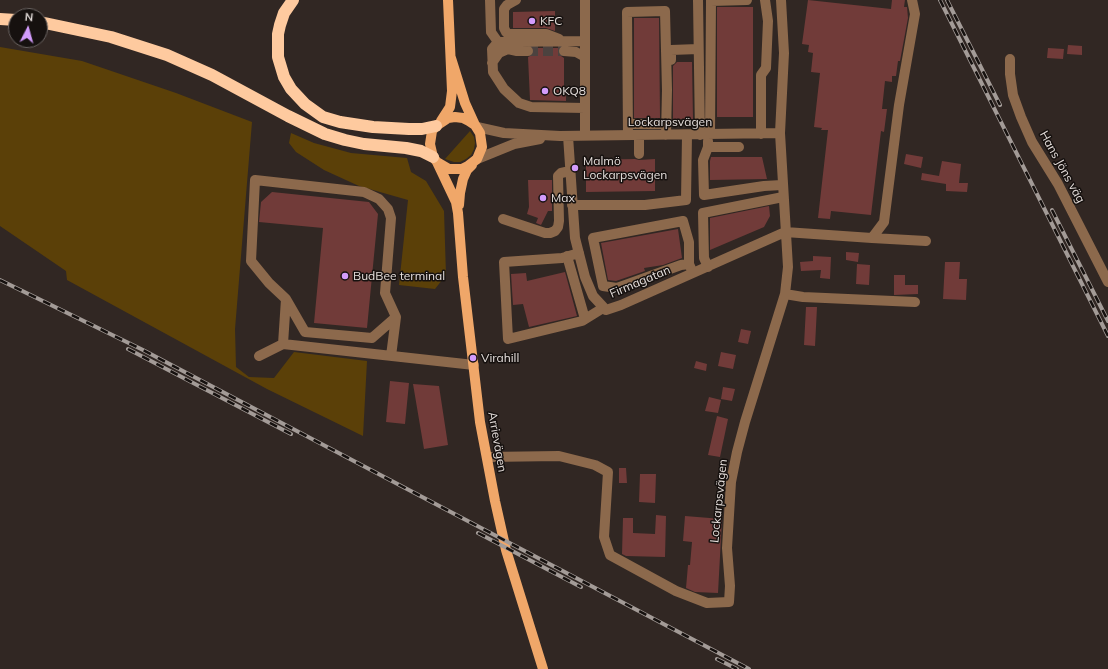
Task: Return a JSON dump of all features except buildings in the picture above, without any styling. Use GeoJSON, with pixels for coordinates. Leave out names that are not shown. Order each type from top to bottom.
{"type":"FeatureCollection","features":[{"type":"Feature","properties":{"kind":"highway"},"geometry":{"type":"LineString","coordinates":[[293,0],[284,13],[280,25],[278,34],[278,57],[284,77],[291,89],[305,104],[323,117],[340,122],[373,127],[422,129],[439,124]]}},
{"type":"Feature","properties":{"kind":"highway"},"geometry":{"type":"LineString","coordinates":[[48,24],[111,37],[167,55],[212,75],[325,134],[364,144],[421,151],[435,159]]}},
{"type":"Feature","properties":{"kind":"main road"},"geometry":{"type":"LineString","coordinates":[[448,0],[451,58],[451,102],[448,112],[430,137],[431,150],[435,159],[449,169],[455,170],[468,166],[475,161],[482,147],[482,140],[463,97],[451,58]]}},
{"type":"Feature","properties":{"kind":"main road"},"geometry":{"type":"LineString","coordinates":[[439,124],[455,117],[462,118],[476,126]]}},
{"type":"Feature","properties":{"kind":"main road","name":"Arrievägen"},"geometry":{"type":"LineString","coordinates":[[435,159],[456,202],[458,213],[463,277],[480,422],[495,501],[506,550],[520,598],[544,669]]}},
{"type":"Feature","properties":{"kind":"main road","name":"Arrievägen"},"geometry":{"type":"LineString","coordinates":[[458,213],[464,175],[475,161]]}},
{"type":"Feature","properties":{"kind":"street"},"geometry":{"type":"LineString","coordinates":[[490,0],[490,32],[498,42],[563,46],[585,41]]}},
{"type":"Feature","properties":{"kind":"street"},"geometry":{"type":"LineString","coordinates":[[516,0],[504,8],[504,28],[508,34],[546,34],[563,46],[585,57]]}},
{"type":"Feature","properties":{"kind":"street"},"geometry":{"type":"LineString","coordinates":[[585,0],[585,135]]}},
{"type":"Feature","properties":{"kind":"street"},"geometry":{"type":"LineString","coordinates":[[698,0],[698,49],[708,147],[703,160],[704,195],[764,186],[782,185]]}},
{"type":"Feature","properties":{"kind":"street"},"geometry":{"type":"LineString","coordinates":[[706,135],[710,1],[747,0]]}},
{"type":"Feature","properties":{"kind":"street"},"geometry":{"type":"LineString","coordinates":[[760,134],[762,75],[766,68],[768,21],[765,0]]}},
{"type":"Feature","properties":{"kind":"street","name":"Lockarpsvägen"},"geometry":{"type":"LineString","coordinates":[[487,457],[559,456],[595,465],[608,472],[604,537],[610,555],[676,591],[707,603],[729,602],[730,586],[727,548],[731,482],[745,422],[785,294],[788,267],[780,133],[784,53],[781,0]]}},
{"type":"Feature","properties":{"kind":"street"},"geometry":{"type":"LineString","coordinates":[[872,238],[884,222],[899,105],[915,14],[912,0]]}},
{"type":"Feature","properties":{"kind":"street"},"geometry":{"type":"LineString","coordinates":[[628,135],[627,12],[665,11],[667,90],[666,124],[669,135]]}},
{"type":"Feature","properties":{"kind":"street"},"geometry":{"type":"LineString","coordinates":[[498,42],[492,49],[493,72],[504,89],[519,103],[530,107],[585,108]]}},
{"type":"Feature","properties":{"kind":"street"},"geometry":{"type":"LineString","coordinates":[[492,63],[499,53],[508,49],[528,51]]}},
{"type":"Feature","properties":{"kind":"street"},"geometry":{"type":"LineString","coordinates":[[669,135],[671,50],[698,49]]}},
{"type":"Feature","properties":{"kind":"street","name":"Hans Jöns väg"},"geometry":{"type":"LineString","coordinates":[[1010,59],[1010,74],[1013,95],[1021,117],[1032,142],[1058,184],[1108,282]]}},
{"type":"Feature","properties":{"kind":"street"},"geometry":{"type":"LineString","coordinates":[[628,124],[666,124]]}},
{"type":"Feature","properties":{"kind":"street","name":"Lockarpsvägen"},"geometry":{"type":"LineString","coordinates":[[476,126],[504,133],[564,136],[780,133]]}},
{"type":"Feature","properties":{"kind":"street"},"geometry":{"type":"LineString","coordinates":[[572,206],[645,205],[686,200],[687,135]]}},
{"type":"Feature","properties":{"kind":"street","name":"Lockarpsvägen"},"geometry":{"type":"LineString","coordinates":[[475,161],[514,144],[564,136]]}},
{"type":"Feature","properties":{"kind":"street","name":"Firmagatan"},"geometry":{"type":"LineString","coordinates":[[564,136],[570,172],[575,238],[585,278],[593,296],[606,310],[619,306],[691,269],[708,267],[785,232]]}},
{"type":"Feature","properties":{"kind":"street"},"geometry":{"type":"LineString","coordinates":[[639,136],[639,154]]}},
{"type":"Feature","properties":{"kind":"street"},"geometry":{"type":"LineString","coordinates":[[708,147],[739,147]]}},
{"type":"Feature","properties":{"kind":"street"},"geometry":{"type":"LineString","coordinates":[[503,219],[545,233],[555,231],[558,227],[559,221],[558,176],[563,172],[570,172]]}},
{"type":"Feature","properties":{"kind":"street"},"geometry":{"type":"LineString","coordinates":[[391,356],[396,317],[385,293],[391,218],[388,209],[379,199],[364,192],[255,180],[251,261],[269,283],[286,299],[305,332],[372,338],[396,317]]}},
{"type":"Feature","properties":{"kind":"street"},"geometry":{"type":"LineString","coordinates":[[708,267],[704,258],[703,213],[783,197]]}},
{"type":"Feature","properties":{"kind":"street"},"geometry":{"type":"LineString","coordinates":[[575,238],[593,238],[683,221],[689,242],[691,269],[681,265],[617,288],[603,286],[593,238]]}},
{"type":"Feature","properties":{"kind":"street"},"geometry":{"type":"LineString","coordinates":[[785,232],[926,241]]}},
{"type":"Feature","properties":{"kind":"street"},"geometry":{"type":"LineString","coordinates":[[579,253],[562,258],[504,262],[508,339],[582,321],[603,308]]}},
{"type":"Feature","properties":{"kind":"street"},"geometry":{"type":"LineString","coordinates":[[568,256],[585,319]]}},
{"type":"Feature","properties":{"kind":"street"},"geometry":{"type":"LineString","coordinates":[[785,294],[803,297],[915,302]]}},
{"type":"Feature","properties":{"kind":"street"},"geometry":{"type":"LineString","coordinates":[[283,344],[286,299]]}},
{"type":"Feature","properties":{"kind":"street"},"geometry":{"type":"LineString","coordinates":[[259,356],[283,344],[474,365]]}},
{"type":"Feature","properties":{"kind":"shaded area"},"geometry":{"type":"Polygon","coordinates":[[[0,47],[82,61],[176,93],[252,122],[235,329],[236,367],[249,377],[274,378],[294,352],[367,361],[363,436],[267,389],[67,280],[66,271],[0,226],[0,47]]]}},
{"type":"Feature","properties":{"kind":"shaded area"},"geometry":{"type":"Polygon","coordinates":[[[470,131],[474,137],[475,143],[471,155],[460,162],[445,159],[470,131]]]}},
{"type":"Feature","properties":{"kind":"shaded area"},"geometry":{"type":"Polygon","coordinates":[[[291,133],[314,143],[351,153],[407,158],[411,172],[426,181],[444,211],[446,275],[435,289],[399,285],[408,200],[359,186],[324,170],[296,152],[289,143],[291,133]]]}},
{"type":"Feature","properties":{"kind":"tunnel"},"geometry":{"type":"LineString","coordinates":[[528,51],[564,51]]}},
{"type":"Feature","properties":{"kind":"railway"},"geometry":{"type":"LineString","coordinates":[[940,0],[1108,336]]}},
{"type":"Feature","properties":{"kind":"railway"},"geometry":{"type":"LineString","coordinates":[[947,0],[1000,105]]}},
{"type":"Feature","properties":{"kind":"railway"},"geometry":{"type":"LineString","coordinates":[[1052,210],[1108,321]]}},
{"type":"Feature","properties":{"kind":"railway"},"geometry":{"type":"LineString","coordinates":[[0,280],[143,350],[749,669]]}},
{"type":"Feature","properties":{"kind":"railway"},"geometry":{"type":"LineString","coordinates":[[128,349],[291,434]]}},
{"type":"Feature","properties":{"kind":"railway"},"geometry":{"type":"LineString","coordinates":[[478,533],[581,587]]}},
{"type":"Feature","properties":{"kind":"railway"},"geometry":{"type":"LineString","coordinates":[[717,659],[737,669]]}},
{"type":"Feature","properties":{"kind":"place","name":"KFC"},"geometry":{"type":"Point","coordinates":[532,21]}},
{"type":"Feature","properties":{"kind":"place","name":"OKQ8"},"geometry":{"type":"Point","coordinates":[545,91]}},
{"type":"Feature","properties":{"kind":"place","name":"Malmö Lockarpsvägen"},"geometry":{"type":"Point","coordinates":[575,168]}},
{"type":"Feature","properties":{"kind":"place","name":"Max"},"geometry":{"type":"Point","coordinates":[543,198]}},
{"type":"Feature","properties":{"kind":"place","name":"BudBee terminal"},"geometry":{"type":"Point","coordinates":[345,276]}},
{"type":"Feature","properties":{"kind":"place","name":"Virahill"},"geometry":{"type":"Point","coordinates":[473,358]}}]}
